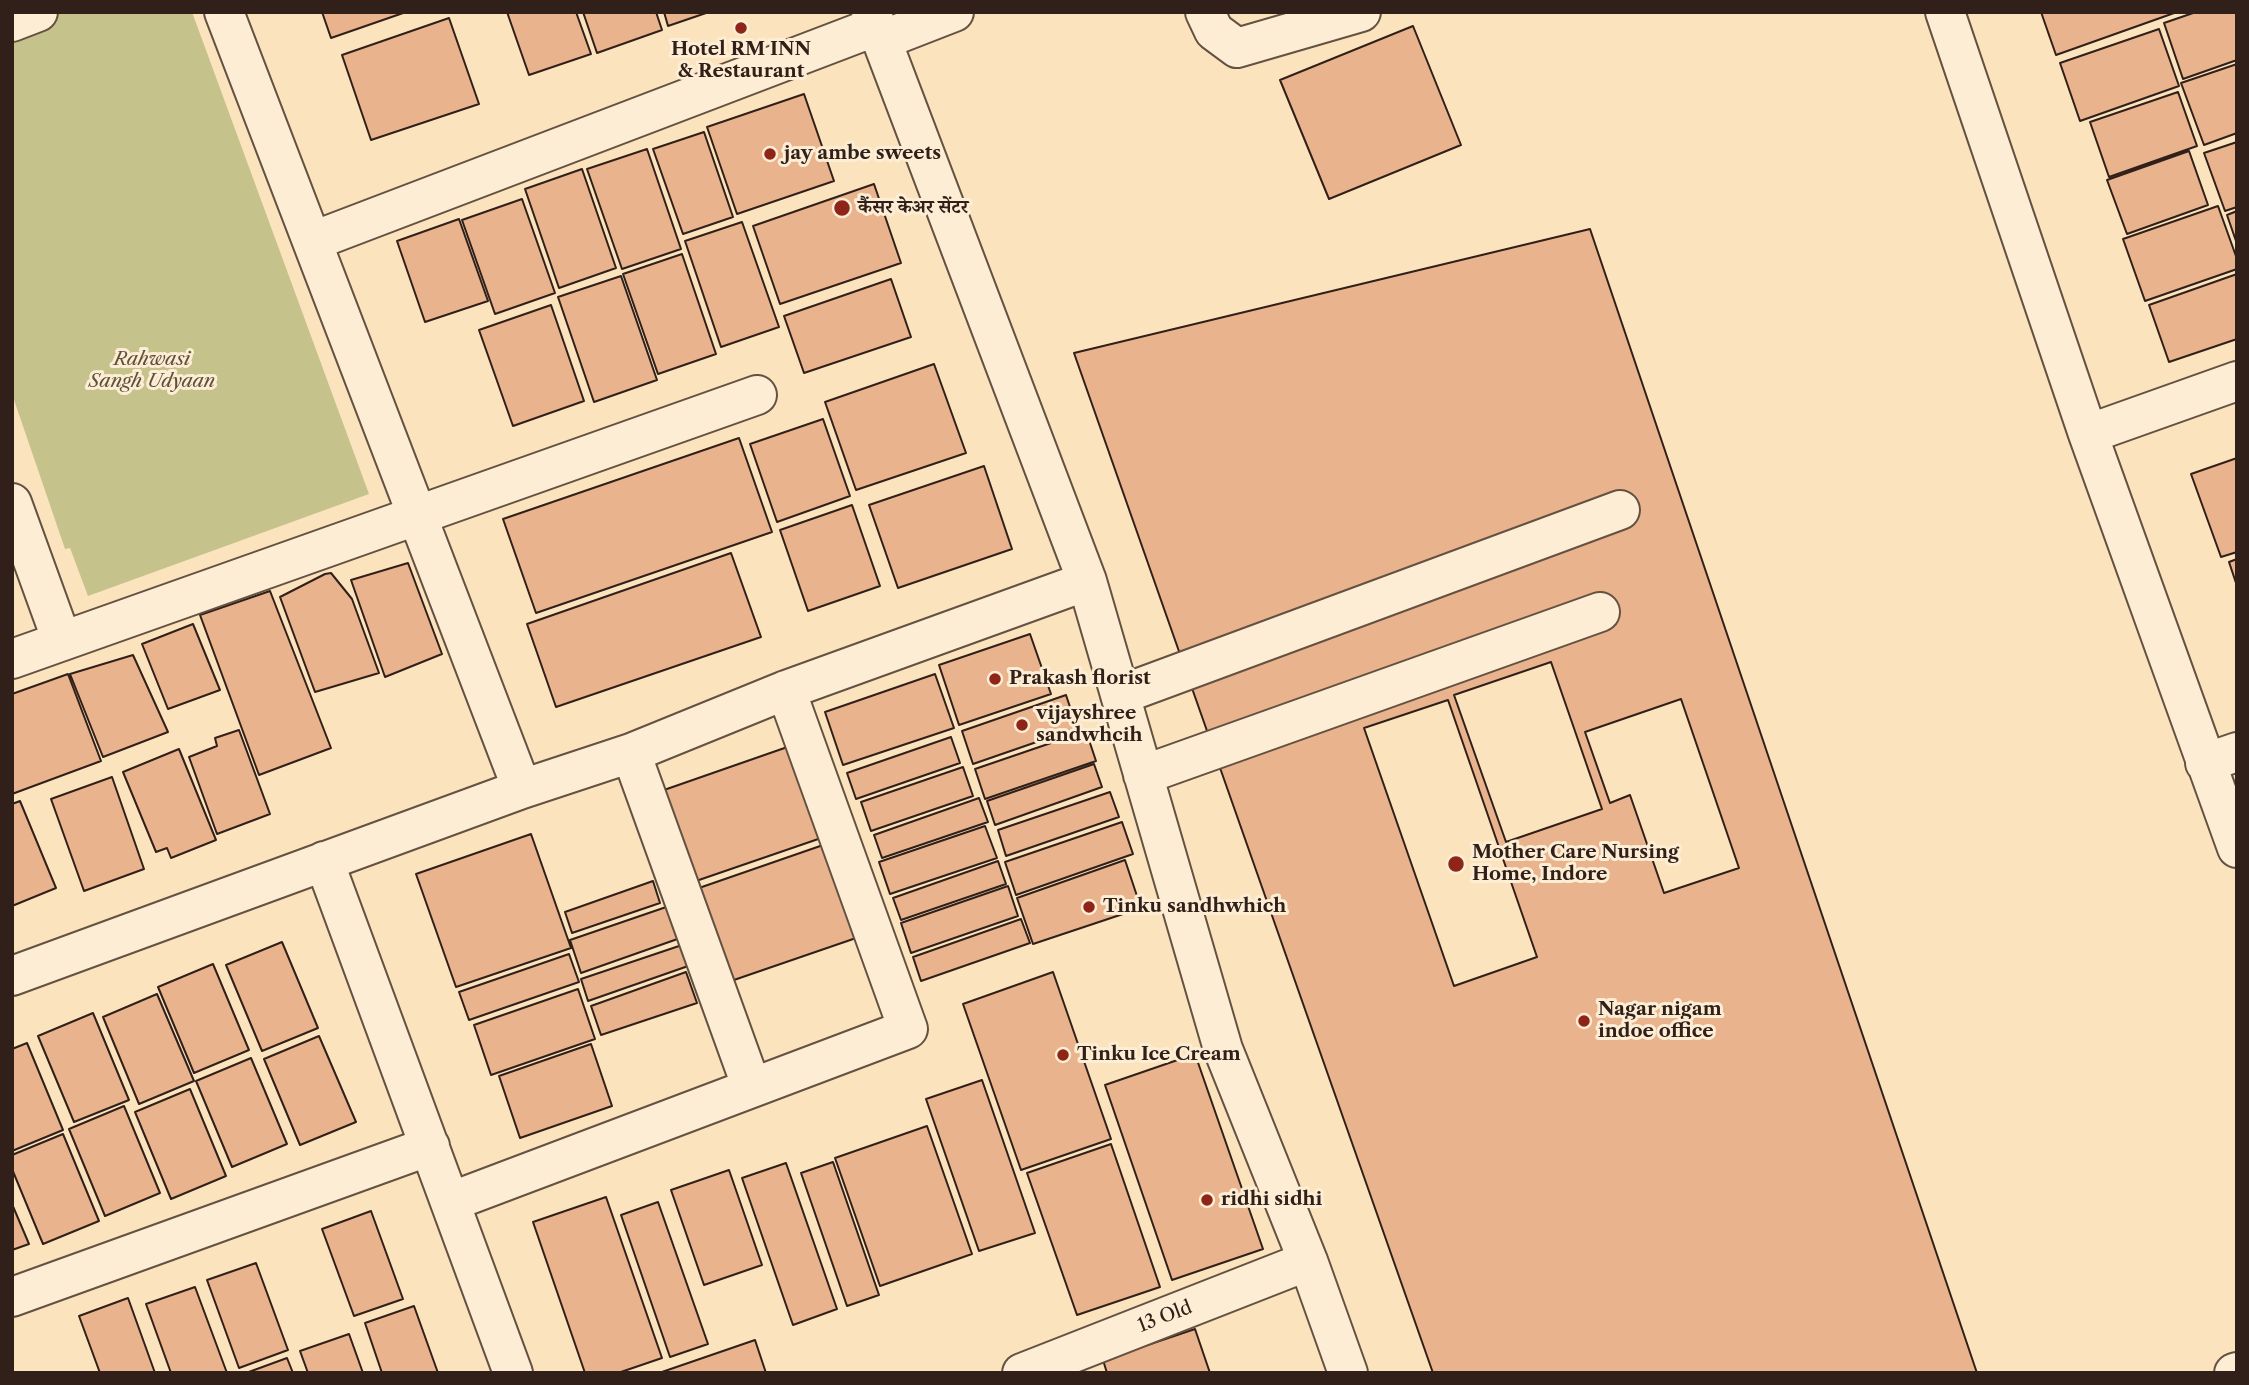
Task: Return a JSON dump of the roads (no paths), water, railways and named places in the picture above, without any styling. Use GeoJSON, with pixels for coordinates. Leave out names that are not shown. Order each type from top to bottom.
{"type":"FeatureCollection","features":[{"type":"Feature","properties":{"kind":"street"},"geometry":{"type":"LineString","coordinates":[[12,22],[38,12]]}},
{"type":"Feature","properties":{"kind":"street"},"geometry":{"type":"LineString","coordinates":[[224,12],[522,789]]}},
{"type":"Feature","properties":{"kind":"street"},"geometry":{"type":"LineString","coordinates":[[313,241],[877,26],[954,12]]}},
{"type":"Feature","properties":{"kind":"street"},"geometry":{"type":"LineString","coordinates":[[1205,12],[1213,31],[1237,48],[1361,12]]}},
{"type":"Feature","properties":{"kind":"street"},"geometry":{"type":"LineString","coordinates":[[1945,12],[2088,434],[2221,757],[2237,848]]}},
{"type":"Feature","properties":{"kind":"street"},"geometry":{"type":"LineString","coordinates":[[877,26],[1087,581],[1223,1049],[1308,1261],[1348,1373]]}},
{"type":"Feature","properties":{"kind":"street"},"geometry":{"type":"LineString","coordinates":[[2088,434],[2237,382]]}},
{"type":"Feature","properties":{"kind":"street"},"geometry":{"type":"LineString","coordinates":[[12,659],[757,395]]}},
{"type":"Feature","properties":{"kind":"street"},"geometry":{"type":"LineString","coordinates":[[12,503],[62,641]]}},
{"type":"Feature","properties":{"kind":"street"},"geometry":{"type":"LineString","coordinates":[[1120,695],[1620,510]]}},
{"type":"Feature","properties":{"kind":"street"},"geometry":{"type":"LineString","coordinates":[[12,976],[522,789],[631,753],[786,691],[1087,581]]}},
{"type":"Feature","properties":{"kind":"street"},"geometry":{"type":"LineString","coordinates":[[1143,775],[1601,612]]}},
{"type":"Feature","properties":{"kind":"street"},"geometry":{"type":"LineString","coordinates":[[450,1202],[908,1029],[786,691]]}},
{"type":"Feature","properties":{"kind":"street"},"geometry":{"type":"LineString","coordinates":[[631,753],[752,1088]]}},
{"type":"Feature","properties":{"kind":"street"},"geometry":{"type":"LineString","coordinates":[[324,861],[513,1373]]}},
{"type":"Feature","properties":{"kind":"street"},"geometry":{"type":"LineString","coordinates":[[12,1297],[430,1146]]}},
{"type":"Feature","properties":{"kind":"street","name":"13 Old"},"geometry":{"type":"LineString","coordinates":[[1022,1373],[1308,1261]]}},
{"type":"Feature","properties":{"kind":"place","name":"Hotel RM INN & Restaurant"},"geometry":{"type":"Point","coordinates":[741,28]}},
{"type":"Feature","properties":{"kind":"place","name":"jay ambe sweets"},"geometry":{"type":"Point","coordinates":[770,154]}},
{"type":"Feature","properties":{"kind":"place","name":"कैंसर केअर सेंटर"},"geometry":{"type":"Point","coordinates":[842,208]}},
{"type":"Feature","properties":{"kind":"place","name":"Prakash florist"},"geometry":{"type":"Point","coordinates":[995,679]}},
{"type":"Feature","properties":{"kind":"place","name":"vijayshree sandwhcih"},"geometry":{"type":"Point","coordinates":[1022,725]}},
{"type":"Feature","properties":{"kind":"place","name":"Mother Care Nursing Home, Indore"},"geometry":{"type":"Point","coordinates":[1456,864]}},
{"type":"Feature","properties":{"kind":"place","name":"Tinku sandhwhich"},"geometry":{"type":"Point","coordinates":[1089,907]}},
{"type":"Feature","properties":{"kind":"place","name":"Nagar nigam indoe office"},"geometry":{"type":"Point","coordinates":[1584,1021]}},
{"type":"Feature","properties":{"kind":"place","name":"Tinku Ice Cream"},"geometry":{"type":"Point","coordinates":[1063,1055]}},
{"type":"Feature","properties":{"kind":"place","name":"ridhi sidhi"},"geometry":{"type":"Point","coordinates":[1207,1200]}},
{"type":"Feature","properties":{"kind":"park label","name":"Rahwasi Sangh Udyaan"},"geometry":{"type":"Point","coordinates":[152,371]}}]}
